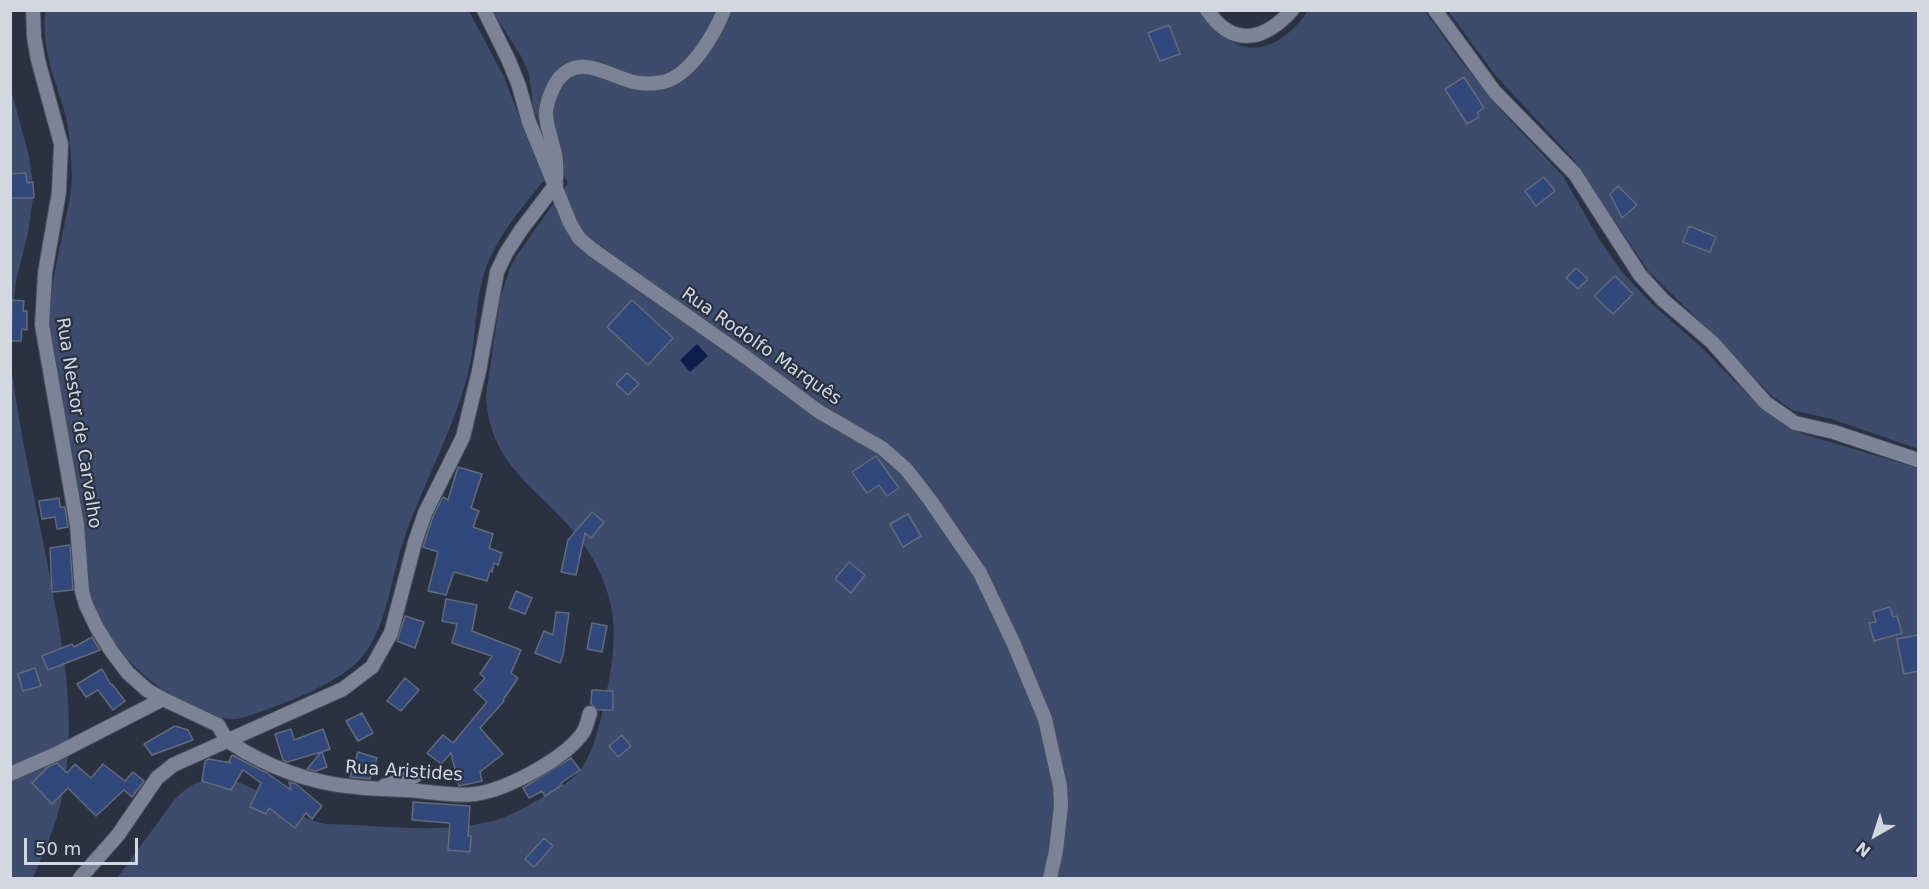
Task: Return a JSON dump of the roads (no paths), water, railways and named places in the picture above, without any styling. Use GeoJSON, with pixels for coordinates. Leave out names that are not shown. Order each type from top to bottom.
{"type":"FeatureCollection","features":[{"type":"Feature","properties":{"kind":"street","name":"Rua Nestor de Carvalho"},"geometry":{"type":"LineString","coordinates":[[33,10],[36,49],[61,144],[59,192],[45,273],[42,325],[77,525],[82,591],[91,617],[120,664],[137,682],[163,699],[218,725],[228,742]]}},
{"type":"Feature","properties":{"kind":"street","name":"Rua Rodolfo Marquês"},"geometry":{"type":"LineString","coordinates":[[484,10],[509,61],[529,122],[574,231],[586,244],[818,411],[882,448],[906,469],[964,546],[996,604],[1046,719],[1060,786],[1061,807],[1050,879]]}},
{"type":"Feature","properties":{"kind":"street"},"geometry":{"type":"LineString","coordinates":[[80,879],[118,835],[149,789],[173,765],[343,689],[364,675],[378,658],[391,633],[425,513],[463,436],[479,371],[497,272],[506,253],[528,220],[556,184],[557,166],[546,112],[555,84],[564,72],[582,66],[630,81],[653,84],[666,81],[685,70],[693,61],[710,38],[724,10]]}},
{"type":"Feature","properties":{"kind":"street"},"geometry":{"type":"LineString","coordinates":[[1207,10],[1213,19],[1234,34],[1255,37],[1285,19],[1292,10]]}},
{"type":"Feature","properties":{"kind":"street"},"geometry":{"type":"LineString","coordinates":[[1435,10],[1494,91],[1575,174],[1640,275],[1663,300],[1712,342],[1755,393],[1795,423],[1834,432],[1918,460]]}},
{"type":"Feature","properties":{"kind":"street"},"geometry":{"type":"LineString","coordinates":[[10,774],[57,754],[163,699]]}},
{"type":"Feature","properties":{"kind":"street","name":"Rua Aristides"},"geometry":{"type":"LineString","coordinates":[[228,742],[283,769],[334,784],[474,795],[499,787],[542,766],[567,750],[584,731],[590,713]]}},
{"type":"Feature","properties":{"kind":"street"},"geometry":{"type":"LineString","coordinates":[[376,788],[415,776]]}}]}
